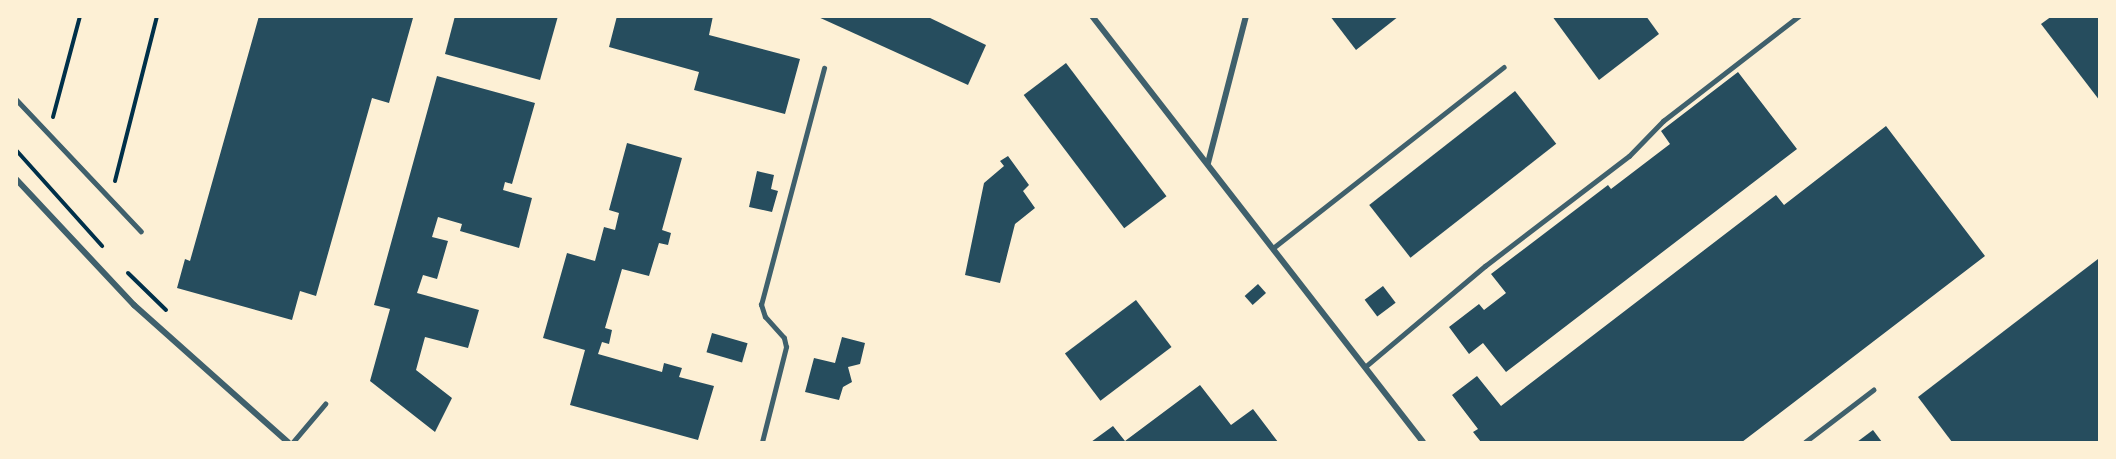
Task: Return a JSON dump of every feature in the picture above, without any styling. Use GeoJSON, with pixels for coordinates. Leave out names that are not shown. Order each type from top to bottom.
{"type":"FeatureCollection","features":[{"type":"Feature","properties":{"kind":"street"},"geometry":{"type":"LineString","coordinates":[[1092,16],[1423,442]]}},
{"type":"Feature","properties":{"kind":"street"},"geometry":{"type":"LineString","coordinates":[[1208,164],[1246,16]]}},
{"type":"Feature","properties":{"kind":"street"},"geometry":{"type":"LineString","coordinates":[[16,179],[134,305],[288,442]]}},
{"type":"Feature","properties":{"kind":"lane"},"geometry":{"type":"LineString","coordinates":[[1365,367],[1485,266],[1629,156],[1663,121],[1799,16]]}},
{"type":"Feature","properties":{"kind":"lane"},"geometry":{"type":"LineString","coordinates":[[1273,249],[1504,67]]}},
{"type":"Feature","properties":{"kind":"lane"},"geometry":{"type":"LineString","coordinates":[[762,442],[786,347],[784,338],[765,317],[761,305],[824,68]]}},
{"type":"Feature","properties":{"kind":"lane"},"geometry":{"type":"LineString","coordinates":[[16,99],[110,201],[141,231]]}},
{"type":"Feature","properties":{"kind":"lane"},"geometry":{"type":"LineString","coordinates":[[1805,442],[1874,390]]}},
{"type":"Feature","properties":{"kind":"lane"},"geometry":{"type":"LineString","coordinates":[[293,442],[325,404]]}},
{"type":"Feature","properties":{"kind":"path"},"geometry":{"type":"LineString","coordinates":[[48,135],[80,16]]}},
{"type":"Feature","properties":{"kind":"path"},"geometry":{"type":"LineString","coordinates":[[110,201],[157,16]]}},
{"type":"Feature","properties":{"kind":"path"},"geometry":{"type":"LineString","coordinates":[[16,150],[107,250]]}},
{"type":"Feature","properties":{"kind":"path"},"geometry":{"type":"LineString","coordinates":[[122,267],[171,315]]}},
{"type":"Feature","properties":{"kind":"building"},"geometry":{"type":"Polygon","coordinates":[[[259,16],[413,18],[389,103],[372,98],[316,296],[300,291],[292,320],[177,288],[185,259],[190,261],[259,16]]]}},
{"type":"Feature","properties":{"kind":"building"},"geometry":{"type":"Polygon","coordinates":[[[455,16],[558,16],[540,80],[445,54],[455,16]]]}},
{"type":"Feature","properties":{"kind":"building"},"geometry":{"type":"Polygon","coordinates":[[[617,16],[713,16],[709,35],[800,59],[785,114],[694,90],[699,72],[609,47],[617,16]]]}},
{"type":"Feature","properties":{"kind":"building"},"geometry":{"type":"Polygon","coordinates":[[[816,16],[926,16],[986,45],[968,85],[816,16]]]}},
{"type":"Feature","properties":{"kind":"building"},"geometry":{"type":"Polygon","coordinates":[[[1330,16],[1399,16],[1356,50],[1330,16]]]}},
{"type":"Feature","properties":{"kind":"building"},"geometry":{"type":"Polygon","coordinates":[[[1552,16],[1646,16],[1659,34],[1599,80],[1552,16]]]}},
{"type":"Feature","properties":{"kind":"building"},"geometry":{"type":"Polygon","coordinates":[[[2052,16],[2100,16],[2100,101],[2041,24],[2052,16]]]}},
{"type":"Feature","properties":{"kind":"building"},"geometry":{"type":"Polygon","coordinates":[[[1066,63],[1167,196],[1124,228],[1024,95],[1066,63]]]}},
{"type":"Feature","properties":{"kind":"building"},"geometry":{"type":"Polygon","coordinates":[[[1738,72],[1797,149],[1506,372],[1483,343],[1469,354],[1449,327],[1479,304],[1484,310],[1506,293],[1491,274],[1608,185],[1611,189],[1670,144],[1661,131],[1738,72]]]}},
{"type":"Feature","properties":{"kind":"building"},"geometry":{"type":"Polygon","coordinates":[[[437,76],[535,103],[512,184],[505,182],[503,190],[532,198],[519,248],[460,231],[462,224],[438,217],[432,237],[448,241],[437,279],[423,275],[417,293],[479,310],[468,348],[425,337],[416,370],[452,398],[435,432],[370,381],[390,309],[374,305],[437,76]]]}},
{"type":"Feature","properties":{"kind":"building"},"geometry":{"type":"Polygon","coordinates":[[[1515,91],[1556,144],[1410,258],[1369,205],[1515,91]]]}},
{"type":"Feature","properties":{"kind":"building"},"geometry":{"type":"Polygon","coordinates":[[[1886,126],[1985,256],[1742,442],[1481,442],[1473,432],[1478,429],[1452,395],[1477,376],[1501,406],[1776,195],[1784,205],[1886,126]]]}},
{"type":"Feature","properties":{"kind":"building"},"geometry":{"type":"Polygon","coordinates":[[[627,143],[682,158],[662,230],[671,233],[668,245],[659,243],[649,276],[622,269],[605,328],[612,330],[609,344],[602,342],[598,354],[662,372],[664,363],[682,368],[679,377],[714,386],[698,440],[570,405],[585,350],[543,338],[567,253],[595,261],[604,227],[615,230],[619,213],[609,210],[627,143]]]}},
{"type":"Feature","properties":{"kind":"building"},"geometry":{"type":"Polygon","coordinates":[[[1008,156],[1029,185],[1023,191],[1035,208],[1015,224],[1000,283],[965,275],[984,183],[1004,166],[1000,161],[1008,156]]]}},
{"type":"Feature","properties":{"kind":"building"},"geometry":{"type":"Polygon","coordinates":[[[757,171],[774,175],[771,189],[778,191],[772,212],[749,207],[757,171]]]}},
{"type":"Feature","properties":{"kind":"building"},"geometry":{"type":"Polygon","coordinates":[[[2098,259],[2100,442],[1952,442],[1918,397],[2098,259]]]}},
{"type":"Feature","properties":{"kind":"building"},"geometry":{"type":"Polygon","coordinates":[[[1258,284],[1266,293],[1253,305],[1245,296],[1258,284]]]}},
{"type":"Feature","properties":{"kind":"building"},"geometry":{"type":"Polygon","coordinates":[[[1383,286],[1396,303],[1377,317],[1365,300],[1383,286]]]}},
{"type":"Feature","properties":{"kind":"building"},"geometry":{"type":"Polygon","coordinates":[[[1136,300],[1172,347],[1100,401],[1065,354],[1136,300]]]}},
{"type":"Feature","properties":{"kind":"building"},"geometry":{"type":"Polygon","coordinates":[[[712,333],[748,343],[742,362],[706,352],[712,333]]]}},
{"type":"Feature","properties":{"kind":"building"},"geometry":{"type":"Polygon","coordinates":[[[842,337],[865,343],[860,364],[848,367],[852,382],[843,387],[839,400],[805,392],[814,358],[835,363],[842,337]]]}},
{"type":"Feature","properties":{"kind":"building"},"geometry":{"type":"Polygon","coordinates":[[[1200,385],[1231,425],[1253,409],[1278,442],[1091,442],[1113,426],[1125,441],[1200,385]]]}},
{"type":"Feature","properties":{"kind":"building"},"geometry":{"type":"Polygon","coordinates":[[[1873,430],[1882,442],[1857,442],[1873,430]]]}}]}
